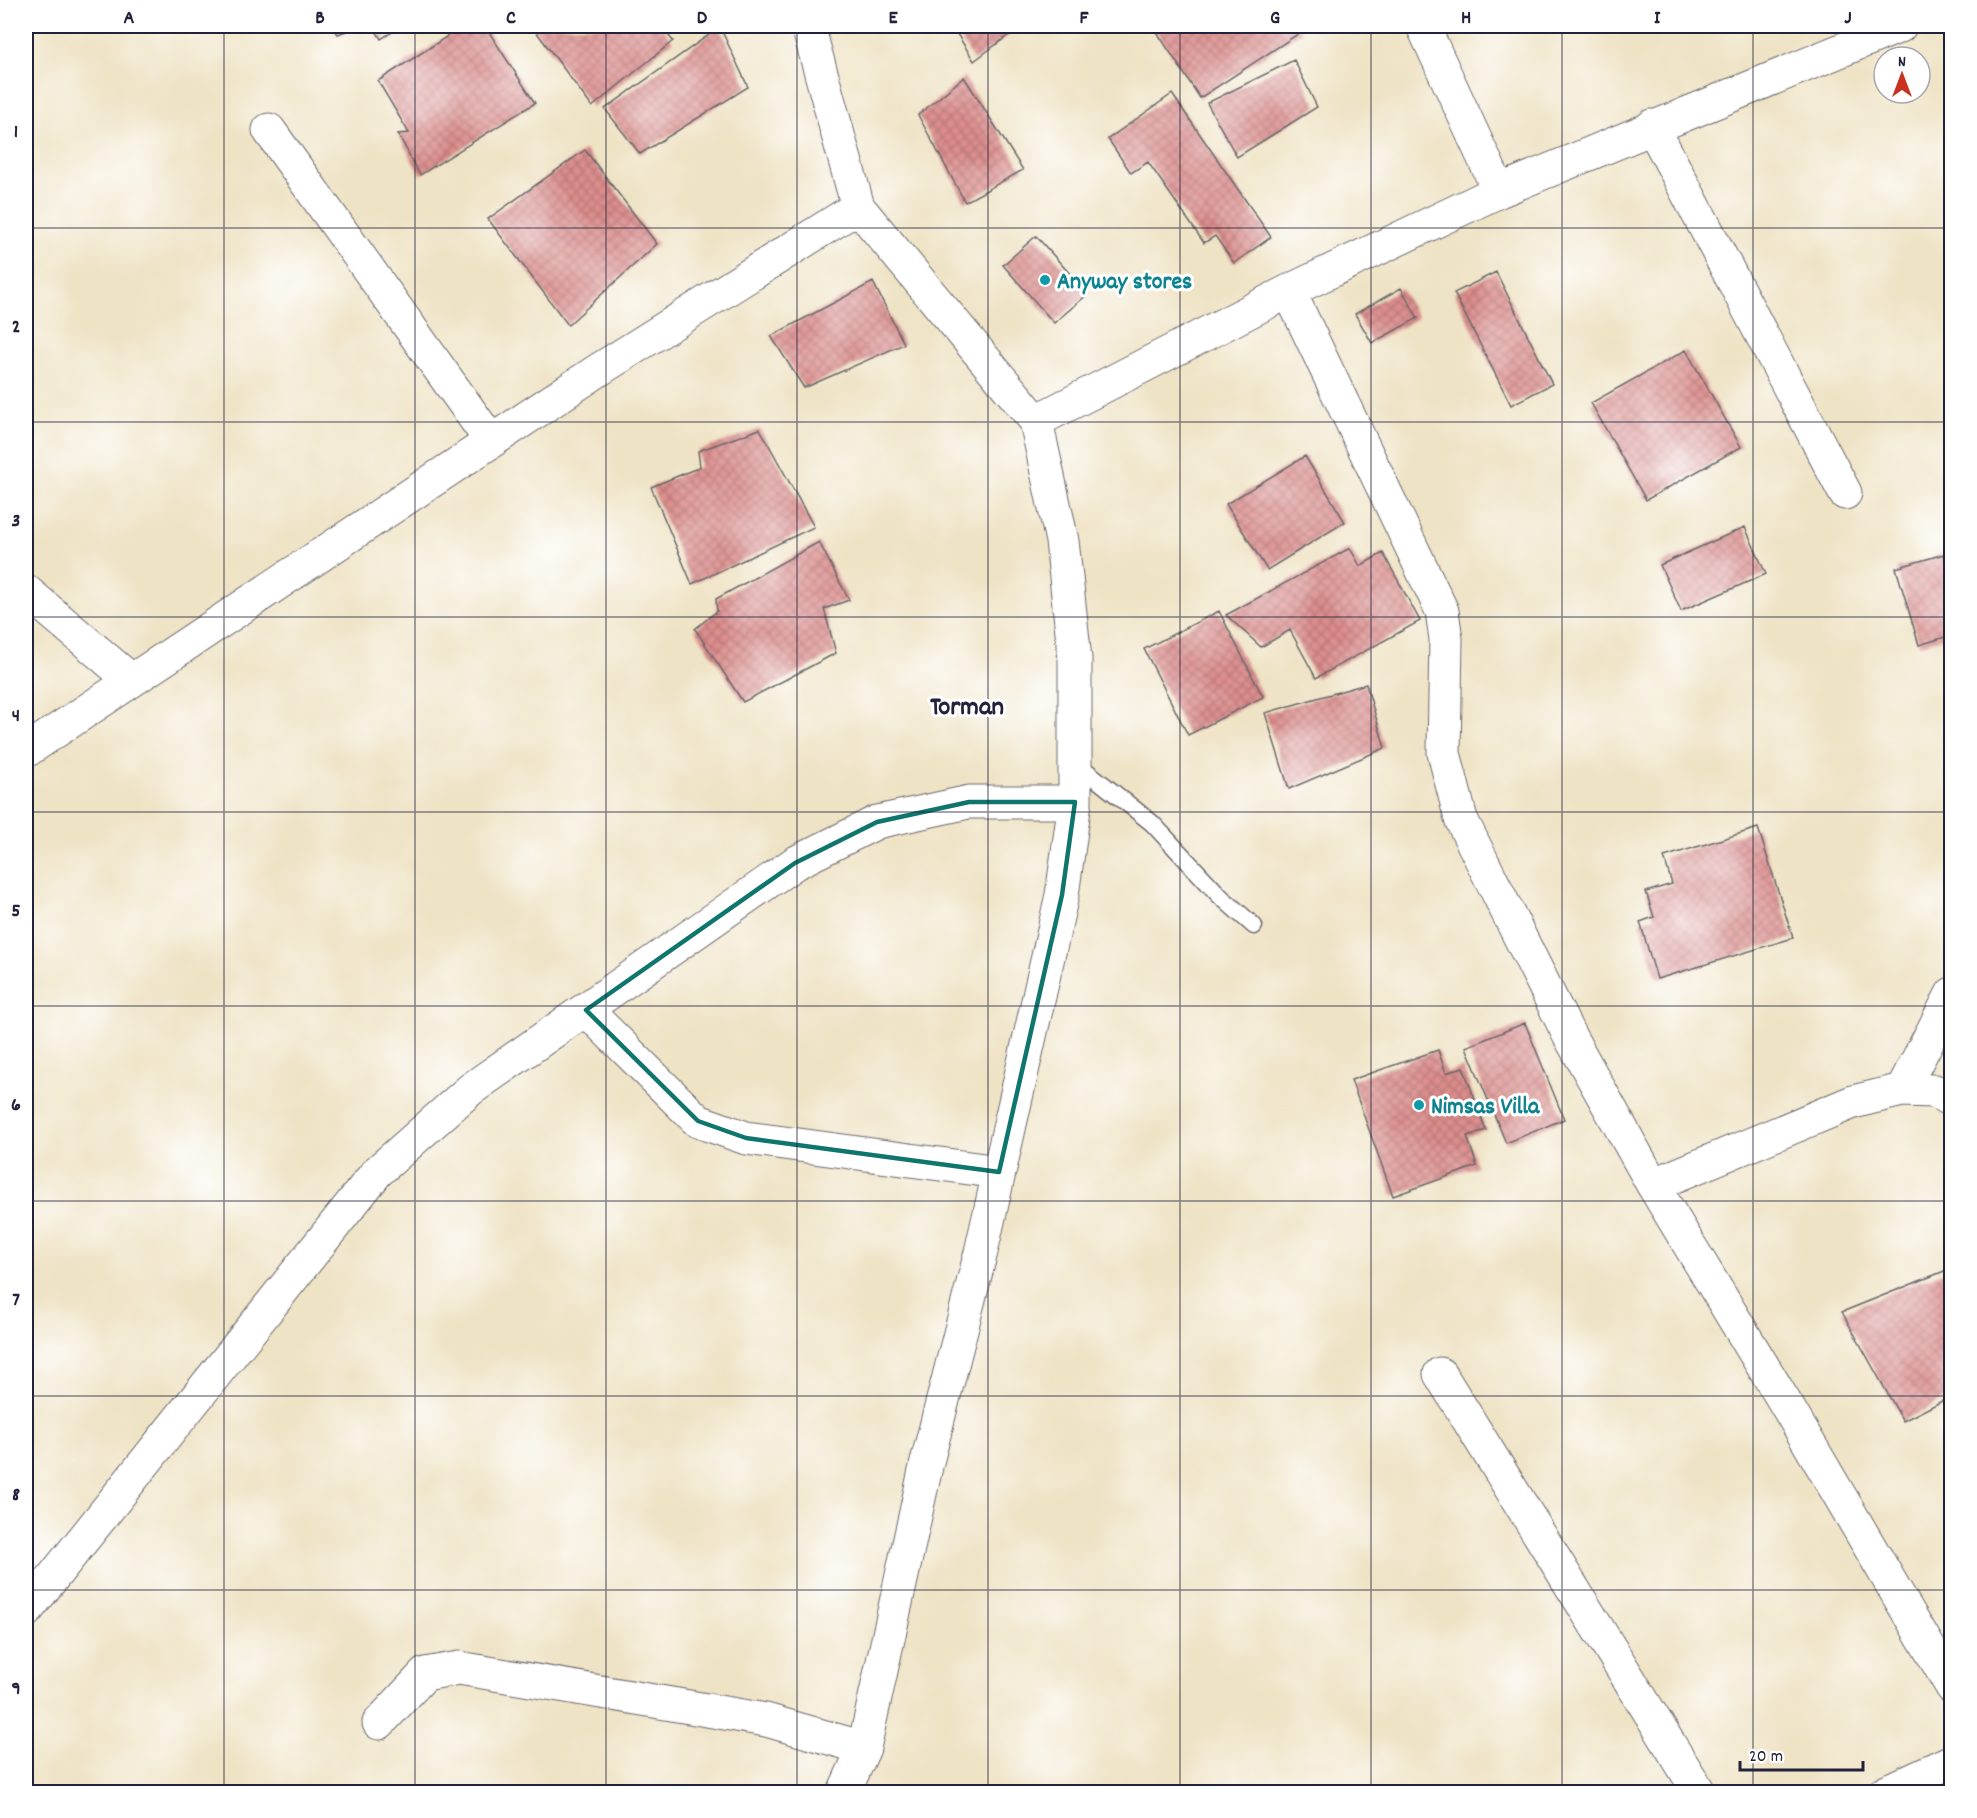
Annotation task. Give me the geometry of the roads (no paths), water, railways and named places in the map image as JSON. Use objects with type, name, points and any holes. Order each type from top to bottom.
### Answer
[{"type":"street","points":[[808,26],[858,207],[1036,421],[1062,541],[1075,659],[1075,802],[1062,895],[999,1173],[927,1462],[864,1748],[844,1792]]},
{"type":"street","points":[[1423,26],[1499,191]]},
{"type":"street","points":[[1036,421],[1289,291],[1499,191],[1652,126],[1900,26]]},
{"type":"street","points":[[1652,126],[1845,493]]},
{"type":"street","points":[[269,130],[491,441]]},
{"type":"street","points":[[26,751],[597,370],[858,207]]},
{"type":"street","points":[[1289,291],[1442,611],[1446,639],[1444,753],[1461,819],[1569,1035],[1653,1185],[1787,1406],[1952,1687]]},
{"type":"street","points":[[26,591],[131,680]]},
{"type":"street","points":[[26,1611],[377,1172],[471,1089],[795,863],[877,822],[969,802],[1075,802]]},
{"type":"street","points":[[1902,1090],[1952,994]]},
{"type":"street","points":[[586,1010],[698,1121],[746,1138],[999,1173]]},
{"type":"street","points":[[1653,1185],[1853,1102],[1902,1090],[1935,1091],[1952,1101]]},
{"type":"street","points":[[1440,1374],[1700,1792]]},
{"type":"street","points":[[379,1723],[425,1674],[459,1668],[766,1720],[864,1748]]},
{"type":"street","points":[[1885,1792],[1952,1761]]},
{"type":"lane","points":[[1075,762],[1152,823],[1220,896],[1254,926]]},
{"type":"place","name":"Anyway stores","points":[[1045,280]]},
{"type":"place","name":"Nimsas Villa","points":[[1419,1105]]},
{"type":"district","name":"Torman","points":[[967,705]]}]
